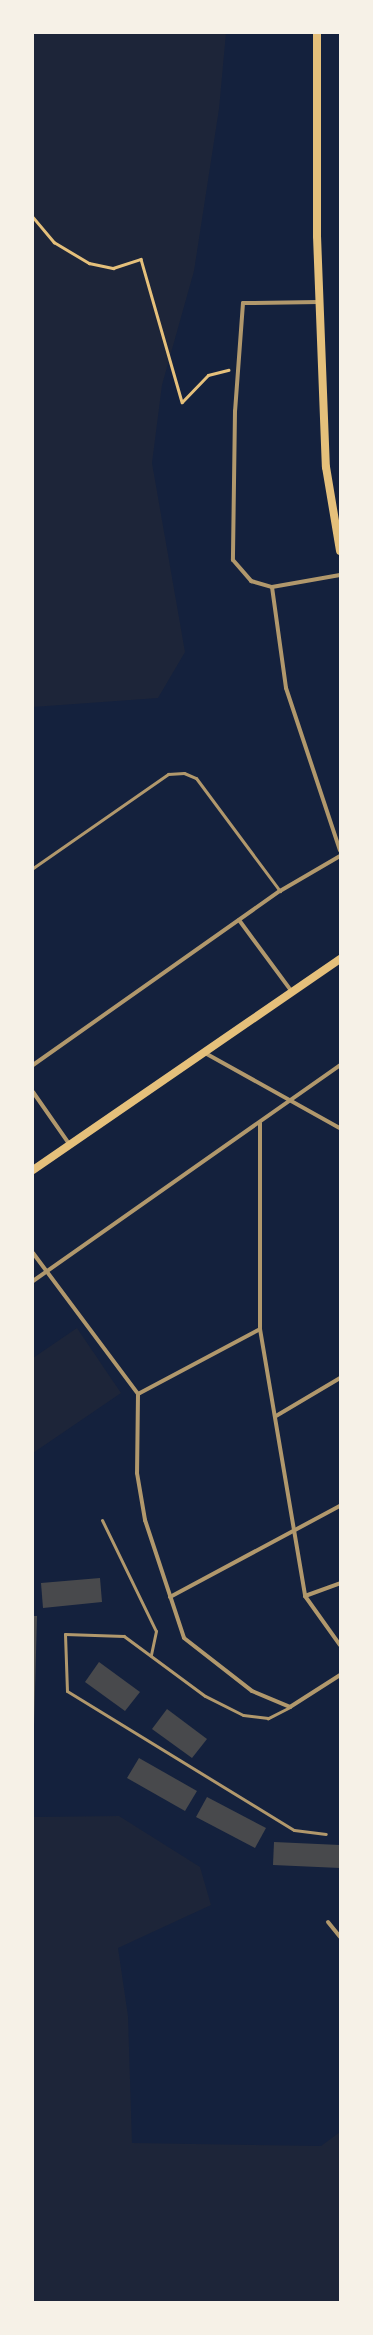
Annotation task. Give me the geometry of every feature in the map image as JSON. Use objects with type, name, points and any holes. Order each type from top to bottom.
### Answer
[{"type":"main road","points":[[317,33],[319,302],[326,466],[340,551]]},
{"type":"main road","points":[[33,1170],[340,959]]},
{"type":"street","points":[[319,302],[243,303],[238,369],[233,560],[251,581],[272,587],[340,576]]},
{"type":"street","points":[[272,587],[286,688],[340,850]]},
{"type":"street","points":[[33,1065],[280,891],[340,856]]},
{"type":"street","points":[[238,920],[292,992]]},
{"type":"street","points":[[204,1053],[288,1102],[339,1129]]},
{"type":"street","points":[[33,1281],[260,1123],[340,1065]]},
{"type":"street","points":[[33,1092],[70,1145]]},
{"type":"street","points":[[260,1123],[260,1329],[306,1596],[340,1645]]},
{"type":"street","points":[[33,1253],[138,1394],[137,1473],[145,1520],[184,1638],[252,1691],[290,1707],[340,1675]]},
{"type":"street","points":[[138,1394],[260,1329]]},
{"type":"street","points":[[276,1416],[340,1378]]},
{"type":"street","points":[[170,1596],[340,1506]]},
{"type":"street","points":[[306,1596],[340,1583]]},
{"type":"street","points":[[328,1922],[340,1937]]},
{"type":"lane","points":[[33,868],[168,774],[184,773],[196,778],[280,891]]},
{"type":"lane","points":[[102,1520],[156,1631],[151,1655]]},
{"type":"lane","points":[[290,1707],[268,1718],[243,1714],[205,1696],[124,1636],[65,1634],[67,1691],[294,1830],[326,1834]]},
{"type":"path","points":[[33,217],[54,242],[89,263],[112,268],[141,259],[182,402],[208,375],[238,369]]},
{"type":"shaded area","points":[[33,33],[226,33],[219,109],[194,271],[162,385],[152,463],[185,652],[158,698],[33,707]]},
{"type":"shaded area","points":[[77,1328],[121,1393],[33,1453],[33,1358]]},
{"type":"shaded area","points":[[119,1816],[200,1867],[211,1905],[118,1948],[128,2016],[132,2143],[321,2146],[340,2132],[340,2302],[33,2302],[33,1817]]},
{"type":"building","points":[[100,1578],[102,1602],[43,1608],[41,1583]]},
{"type":"building","points":[[33,1616],[37,1616],[34,1726],[33,1726]]},
{"type":"building","points":[[99,1662],[140,1692],[125,1711],[85,1682]]},
{"type":"building","points":[[167,1709],[207,1739],[192,1758],[152,1729]]},
{"type":"building","points":[[139,1758],[197,1791],[185,1811],[127,1778]]},
{"type":"building","points":[[207,1797],[266,1828],[255,1848],[196,1817]]},
{"type":"building","points":[[274,1842],[340,1845],[340,1868],[273,1865]]}]
